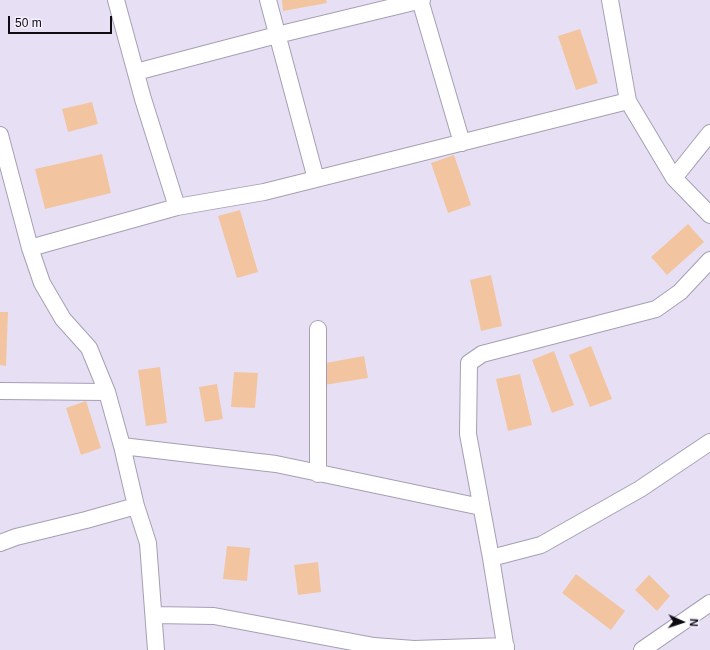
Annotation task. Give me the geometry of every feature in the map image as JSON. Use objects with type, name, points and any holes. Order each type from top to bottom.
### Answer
[{"type":"street","points":[[116,0],[177,207]]},
{"type":"street","points":[[268,0],[316,179]]},
{"type":"street","points":[[136,72],[277,35],[421,0],[462,143]]},
{"type":"street","points":[[610,0],[628,101],[674,178],[710,215]]},
{"type":"street","points":[[30,248],[177,207],[264,192],[628,101]]},
{"type":"street","points":[[674,178],[710,133]]},
{"type":"street","points":[[0,135],[30,248],[42,283],[63,319],[89,348],[107,392],[122,446],[136,506],[148,543],[156,650]]},
{"type":"street","points":[[154,615],[214,616],[374,646],[414,649],[506,648],[468,434],[469,363],[482,354],[656,309],[680,292],[710,260]]},
{"type":"street","points":[[318,329],[318,474]]},
{"type":"street","points":[[0,390],[107,392]]},
{"type":"street","points":[[491,558],[532,549],[541,545],[640,489],[710,442]]},
{"type":"street","points":[[122,446],[276,464],[481,507]]},
{"type":"street","points":[[0,543],[16,537],[136,506]]},
{"type":"street","points":[[642,650],[710,603]]},
{"type":"building","points":[[282,0],[326,0],[327,3],[283,11]]},
{"type":"building","points":[[580,29],[598,83],[576,90],[558,36]]},
{"type":"building","points":[[92,102],[98,124],[68,132],[62,109]]},
{"type":"building","points":[[102,154],[111,193],[45,209],[35,169]]},
{"type":"building","points":[[454,155],[471,205],[448,213],[431,163]]},
{"type":"building","points":[[240,210],[258,272],[237,278],[218,216]]},
{"type":"building","points":[[688,224],[704,242],[667,275],[651,257]]},
{"type":"building","points":[[491,275],[502,326],[481,331],[470,280]]},
{"type":"building","points":[[0,312],[8,312],[6,366],[0,365]]},
{"type":"building","points":[[591,346],[612,399],[590,407],[569,355]]},
{"type":"building","points":[[554,351],[574,405],[552,413],[532,360]]},
{"type":"building","points":[[364,356],[368,378],[324,385],[320,364]]},
{"type":"building","points":[[160,367],[167,423],[146,426],[138,370]]},
{"type":"building","points":[[234,372],[258,373],[255,408],[231,407]]},
{"type":"building","points":[[520,374],[532,425],[508,431],[496,379]]},
{"type":"building","points":[[217,384],[223,419],[205,422],[199,387]]},
{"type":"building","points":[[86,401],[101,448],[81,455],[66,408]]},
{"type":"building","points":[[227,546],[250,548],[247,581],[223,579]]},
{"type":"building","points":[[318,562],[321,592],[298,595],[294,565]]},
{"type":"building","points":[[576,574],[625,611],[611,630],[562,593]]},
{"type":"building","points":[[649,575],[670,596],[657,611],[635,590]]}]
